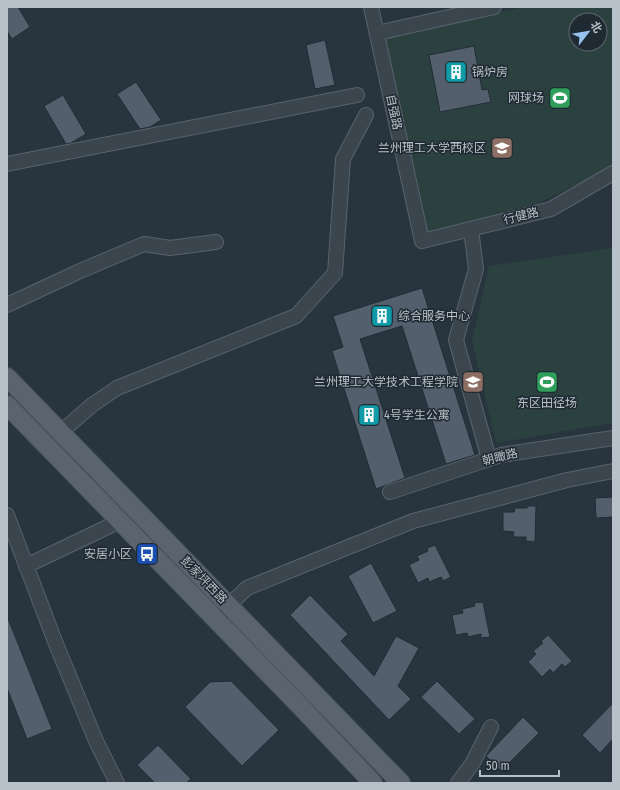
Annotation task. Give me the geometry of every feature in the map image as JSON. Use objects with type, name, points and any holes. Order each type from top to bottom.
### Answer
[{"type":"main road","name":"彭家坪西路","points":[[7,376],[401,783]]},
{"type":"main road","name":"彭家坪西路","points":[[7,406],[218,622],[365,780]]},
{"type":"street","name":"自强路","points":[[371,7],[422,241]]},
{"type":"street","points":[[377,33],[494,7]]},
{"type":"street","points":[[7,164],[357,95]]},
{"type":"street","points":[[61,432],[92,405],[117,388],[296,316],[335,273],[343,159],[366,115]]},
{"type":"street","name":"行健路","points":[[422,241],[551,209],[613,173]]},
{"type":"street","points":[[471,229],[476,269],[456,340],[490,459]]},
{"type":"street","points":[[7,305],[80,271],[144,244],[170,248],[216,242]]},
{"type":"street","name":"朝瞰路","points":[[390,492],[501,455],[613,438]]},
{"type":"street","points":[[218,622],[229,605],[247,588],[413,521],[567,480],[613,471]]},
{"type":"street","points":[[7,515],[56,644],[93,734],[116,782]]},
{"type":"street","points":[[26,566],[120,521]]},
{"type":"street","points":[[458,783],[472,764],[491,727]]},
{"type":"green space","name":"兰州理工大学西校区","points":[[524,7],[613,7],[613,167],[541,202],[427,233],[384,38]]},
{"type":"green space","name":"东区田径场","points":[[613,248],[613,423],[496,443],[472,341],[489,266]]},
{"type":"building","points":[[7,7],[18,7],[30,27],[12,39],[7,31]]},
{"type":"building","points":[[325,40],[335,85],[315,89],[306,45]]},
{"type":"building","name":"锅炉房","points":[[474,46],[482,90],[488,89],[491,102],[440,112],[429,55]]},
{"type":"building","points":[[136,82],[161,120],[150,127],[140,129],[117,94]]},
{"type":"building","points":[[63,95],[86,134],[71,143],[66,144],[44,106]]},
{"type":"building","points":[[422,288],[475,455],[446,464],[402,326],[360,339],[405,478],[376,489],[332,351],[343,347],[333,316]]},
{"type":"building","points":[[613,497],[613,517],[596,518],[595,498]]},
{"type":"building","points":[[528,506],[536,506],[535,542],[526,541],[526,537],[513,537],[514,532],[503,531],[503,512],[514,512],[515,508],[527,508]]},
{"type":"building","points":[[435,545],[451,577],[443,581],[441,577],[429,582],[428,578],[418,583],[409,565],[419,560],[417,556],[428,551],[427,548]]},
{"type":"building","points":[[371,563],[397,611],[373,623],[348,576]]},
{"type":"building","points":[[310,595],[348,634],[341,641],[374,676],[396,636],[419,648],[398,686],[411,699],[389,720],[290,615]]},
{"type":"building","points":[[483,602],[490,637],[481,638],[481,634],[468,637],[467,633],[456,635],[452,615],[463,613],[462,609],[475,606],[474,603]]},
{"type":"building","points":[[7,616],[52,729],[27,739],[7,688]]},
{"type":"building","points":[[548,635],[572,661],[565,667],[562,664],[553,673],[550,669],[542,677],[528,662],[536,654],[533,651],[543,643],[541,641]]},
{"type":"building","points":[[231,681],[279,730],[242,766],[185,707],[210,682]]},
{"type":"building","points":[[437,681],[475,719],[459,734],[421,697]]},
{"type":"building","points":[[613,703],[613,739],[600,753],[582,735]]},
{"type":"building","points":[[523,717],[539,733],[501,771],[486,756]]},
{"type":"building","points":[[158,745],[191,779],[186,783],[155,783],[137,765]]},
{"type":"place","name":"锅炉房","points":[[456,72]]},
{"type":"place","name":"网球场","points":[[560,98]]},
{"type":"place","name":"兰州理工大学西校区","points":[[502,148]]},
{"type":"place","name":"综合服务中心","points":[[382,316]]},
{"type":"place","name":"兰州理工大学技术工程学院","points":[[473,382]]},
{"type":"place","name":"东区田径场","points":[[547,382]]},
{"type":"place","name":"4号学生公寓","points":[[369,415]]},
{"type":"place","name":"安居小区","points":[[147,554]]}]
